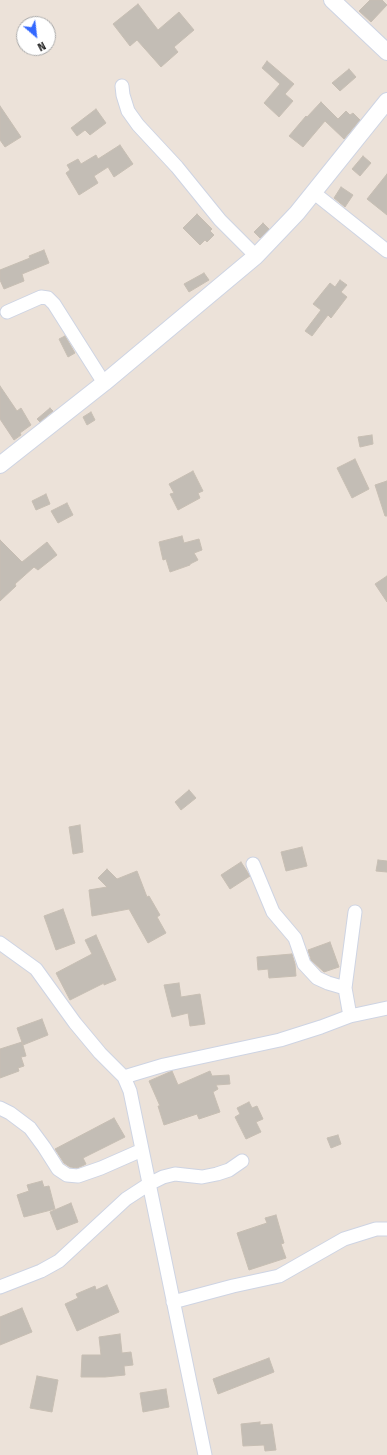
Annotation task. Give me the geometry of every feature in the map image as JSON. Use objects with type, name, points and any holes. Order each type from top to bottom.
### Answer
[{"type":"street","points":[[332,0],[387,52]]},
{"type":"street","points":[[122,86],[128,111],[138,125],[177,167],[220,220],[256,256]]},
{"type":"street","points":[[0,465],[104,383],[256,256],[297,213],[387,101]]},
{"type":"street","points":[[313,192],[387,251]]},
{"type":"street","points":[[7,312],[41,297],[48,298],[54,304],[104,383]]},
{"type":"street","points":[[253,864],[272,912],[295,938],[304,964],[317,978],[328,984],[345,988]]},
{"type":"street","points":[[350,1016],[345,988],[355,912]]},
{"type":"street","points":[[0,943],[36,969],[100,1053],[124,1078],[130,1091],[205,1455]]},
{"type":"street","points":[[124,1078],[164,1065],[280,1040],[350,1016],[387,1008]]},
{"type":"street","points":[[0,1108],[10,1113],[30,1128],[58,1169],[67,1175],[78,1176],[101,1168],[142,1150]]},
{"type":"street","points":[[0,1287],[41,1271],[59,1261],[107,1215],[126,1199],[149,1184],[163,1177],[175,1174],[202,1177],[217,1174],[229,1170],[242,1161]]},
{"type":"street","points":[[173,1302],[232,1286],[279,1276],[344,1239],[369,1231],[387,1229]]},
{"type":"building","points":[[370,0],[382,0],[387,5],[371,22],[359,11]]},
{"type":"building","points":[[138,4],[158,30],[179,12],[194,30],[174,47],[178,52],[161,67],[137,40],[130,46],[113,24]]},
{"type":"building","points":[[267,61],[294,84],[285,94],[293,101],[279,117],[264,103],[280,84],[262,68]]},
{"type":"building","points":[[349,69],[356,77],[340,91],[332,83]]},
{"type":"building","points":[[321,102],[338,119],[346,111],[350,115],[353,113],[360,120],[344,139],[325,121],[303,147],[289,136],[306,116],[307,117]]},
{"type":"building","points":[[0,106],[21,137],[5,147],[0,140]]},
{"type":"building","points":[[96,109],[106,123],[90,135],[85,130],[77,136],[71,128]]},
{"type":"building","points":[[120,145],[133,164],[114,177],[108,167],[94,176],[98,183],[79,195],[66,173],[70,170],[67,165],[78,159],[81,164],[96,155],[98,159]]},
{"type":"building","points":[[363,156],[371,163],[360,176],[352,169]]},
{"type":"building","points":[[387,174],[387,215],[367,199]]},
{"type":"building","points":[[341,187],[353,195],[345,207],[334,198]]},
{"type":"building","points":[[197,214],[212,229],[210,231],[214,235],[207,242],[205,240],[200,245],[183,228]]},
{"type":"building","points":[[263,223],[269,229],[260,238],[254,232]]},
{"type":"building","points":[[44,250],[49,263],[22,274],[24,281],[4,289],[0,280],[0,270],[30,258],[29,256]]},
{"type":"building","points":[[204,273],[209,280],[189,292],[184,284]]},
{"type":"building","points":[[340,280],[347,285],[341,292],[347,297],[331,318],[328,315],[312,336],[305,331],[321,310],[313,304],[330,283],[335,287]]},
{"type":"building","points":[[65,336],[75,353],[68,357],[59,339]]},
{"type":"building","points":[[0,386],[17,411],[21,408],[31,425],[20,433],[21,435],[14,440],[0,419]]},
{"type":"building","points":[[50,408],[53,411],[40,422],[37,419]]},
{"type":"building","points":[[91,412],[95,420],[87,425],[83,417]]},
{"type":"building","points":[[372,435],[373,444],[360,447],[358,437]]},
{"type":"building","points":[[355,459],[369,489],[352,498],[337,468]]},
{"type":"building","points":[[193,471],[203,491],[198,493],[200,498],[178,510],[170,494],[174,493],[169,484]]},
{"type":"building","points":[[387,481],[387,516],[385,516],[375,485]]},
{"type":"building","points":[[46,494],[50,504],[36,510],[32,501]]},
{"type":"building","points":[[67,503],[73,515],[58,523],[51,511]]},
{"type":"building","points":[[182,536],[184,543],[199,539],[202,550],[194,553],[198,560],[190,565],[170,572],[166,559],[163,560],[159,542]]},
{"type":"building","points":[[0,540],[22,562],[47,542],[57,555],[38,570],[34,567],[15,584],[16,586],[0,601]]},
{"type":"building","points":[[387,576],[387,602],[375,584]]},
{"type":"building","points":[[189,790],[196,798],[181,810],[175,802]]},
{"type":"building","points":[[80,825],[83,852],[73,854],[69,827]]},
{"type":"building","points":[[302,847],[307,866],[286,871],[281,852]]},
{"type":"building","points":[[378,860],[387,861],[387,872],[376,871]]},
{"type":"building","points":[[241,862],[250,876],[230,889],[221,875]]},
{"type":"building","points":[[107,869],[117,879],[137,871],[147,897],[149,896],[160,915],[157,917],[166,933],[148,943],[129,909],[92,916],[89,890],[107,887],[98,878]]},
{"type":"building","points":[[63,909],[75,943],[56,950],[44,916]]},
{"type":"building","points":[[96,935],[116,980],[104,985],[104,983],[70,1000],[56,973],[92,954],[85,940]]},
{"type":"building","points":[[330,942],[339,967],[324,972],[311,960],[308,950]]},
{"type":"building","points":[[292,954],[296,976],[269,978],[268,969],[258,970],[257,957]]},
{"type":"building","points":[[179,983],[181,997],[200,994],[205,1024],[190,1026],[188,1013],[172,1017],[164,985]]},
{"type":"building","points":[[42,1019],[48,1035],[23,1045],[17,1028]]},
{"type":"building","points":[[22,1042],[26,1056],[21,1057],[24,1066],[18,1068],[19,1071],[0,1078],[0,1049]]},
{"type":"building","points":[[172,1071],[178,1085],[210,1071],[212,1076],[229,1075],[230,1084],[216,1085],[218,1089],[213,1092],[220,1112],[199,1119],[197,1114],[164,1125],[158,1106],[160,1106],[149,1081]]},
{"type":"building","points":[[249,1102],[252,1108],[257,1106],[263,1119],[256,1122],[261,1132],[246,1139],[235,1117],[240,1114],[237,1108]]},
{"type":"building","points":[[114,1118],[125,1137],[83,1158],[86,1164],[82,1166],[77,1168],[70,1167],[64,1163],[55,1149]]},
{"type":"building","points":[[338,1135],[341,1144],[331,1148],[327,1138]]},
{"type":"building","points":[[42,1181],[44,1187],[49,1186],[55,1209],[24,1217],[17,1195],[29,1191],[27,1185]]},
{"type":"building","points":[[71,1203],[78,1222],[57,1230],[50,1212]]},
{"type":"building","points":[[276,1215],[284,1243],[281,1244],[286,1258],[249,1270],[237,1233],[267,1223],[265,1218]]},
{"type":"building","points":[[107,1285],[119,1312],[77,1331],[65,1304],[78,1298],[76,1294],[95,1286],[96,1290]]},
{"type":"building","points":[[22,1308],[32,1332],[0,1345],[0,1317]]},
{"type":"building","points":[[120,1334],[122,1353],[131,1352],[133,1365],[124,1366],[125,1375],[81,1377],[82,1355],[101,1355],[99,1337]]},
{"type":"building","points":[[269,1358],[274,1372],[218,1394],[213,1379]]},
{"type":"building","points":[[37,1376],[58,1380],[52,1412],[30,1408]]},
{"type":"building","points":[[166,1389],[169,1407],[143,1412],[140,1393]]},
{"type":"building","points":[[260,1422],[260,1425],[272,1424],[276,1450],[265,1451],[264,1445],[243,1446],[241,1424]]}]
